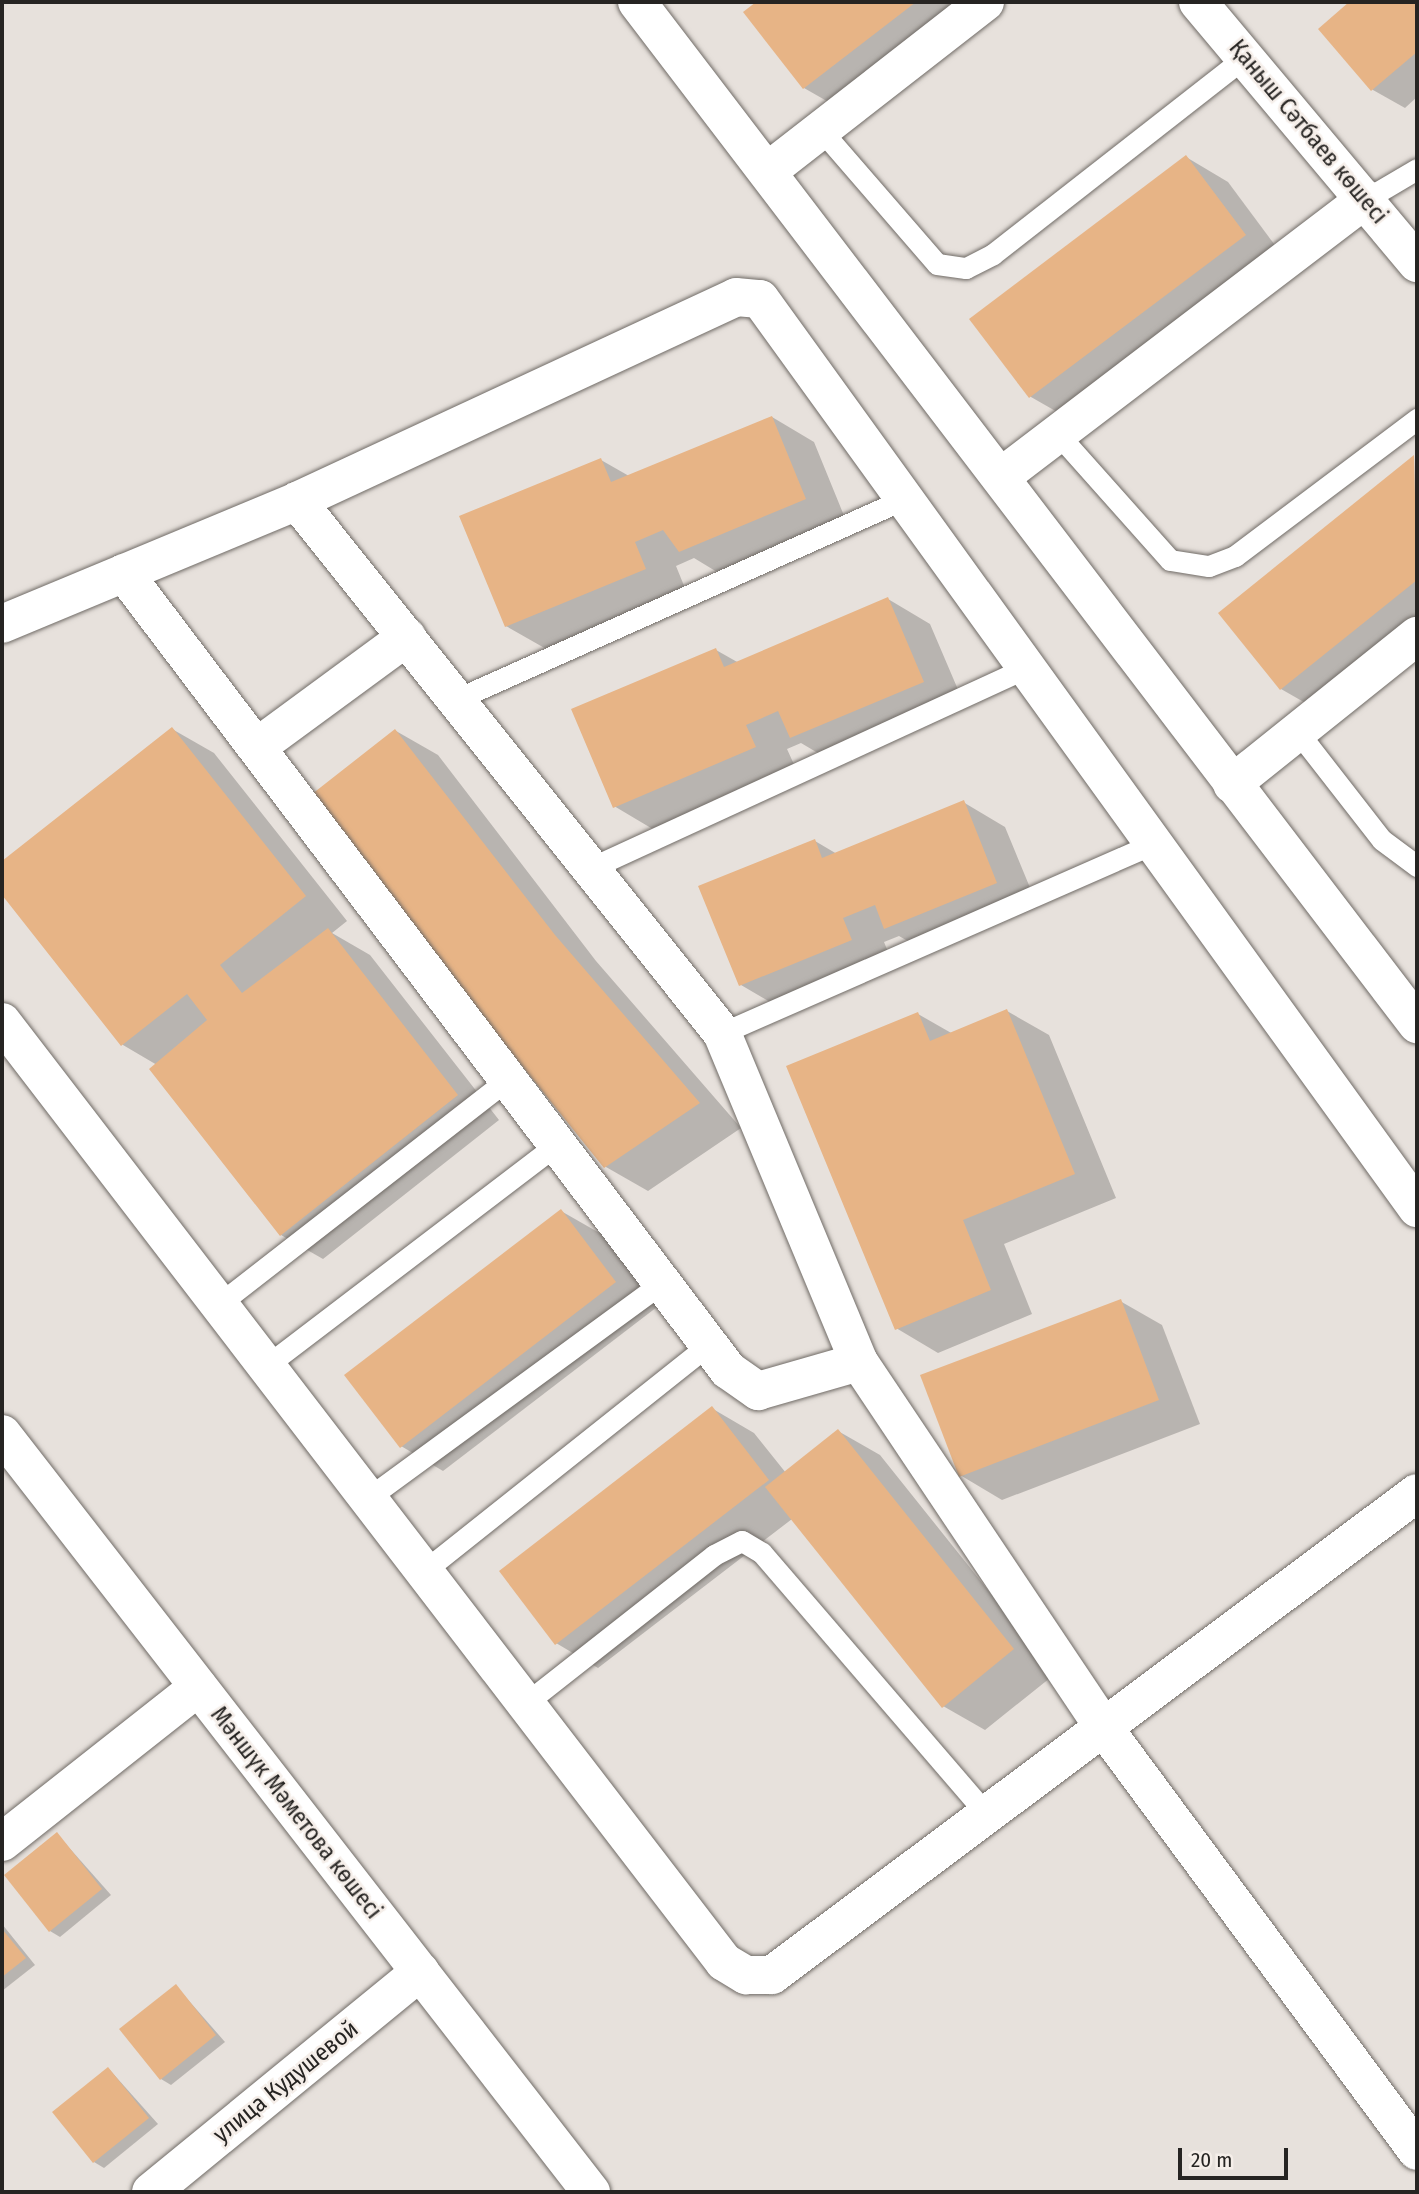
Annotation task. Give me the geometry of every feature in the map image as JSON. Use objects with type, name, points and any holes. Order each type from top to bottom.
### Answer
[{"type":"street","points":[[637,2],[1002,476],[1232,784],[1417,1024]]},
{"type":"street","points":[[768,171],[985,2]]},
{"type":"street","name":"Қаныш Сәтбаев көшесі","points":[[1198,2],[1417,263]]},
{"type":"street","points":[[1002,476],[1056,432],[1366,199]]},
{"type":"street","points":[[2,624],[297,501],[736,297],[760,299],[776,316],[1417,1208]]},
{"type":"street","points":[[297,501],[593,867],[722,1033],[859,1362],[1104,1728],[1417,2151]]},
{"type":"street","points":[[124,573],[728,1370],[758,1391],[859,1362]]},
{"type":"street","points":[[1232,784],[1417,636]]},
{"type":"street","points":[[257,747],[407,637]]},
{"type":"street","points":[[2,1022],[724,1962],[746,1976],[772,1975],[1417,1493]]},
{"type":"street","name":"Мәншүк Мәметова көшесі","points":[[2,1434],[591,2192]]},
{"type":"street","points":[[2,1842],[198,1687]]},
{"type":"street","name":"улица Кудушевой","points":[[151,2192],[420,1972]]},
{"type":"lane","points":[[821,130],[937,264],[966,268],[1245,57]]},
{"type":"lane","points":[[1366,199],[1417,169]]},
{"type":"lane","points":[[1056,432],[1170,559],[1209,566],[1235,556],[1417,419]]},
{"type":"lane","points":[[457,699],[907,499]]},
{"type":"lane","points":[[593,867],[1028,667]]},
{"type":"lane","points":[[1297,731],[1382,840],[1417,866]]},
{"type":"lane","points":[[722,1033],[1154,843]]},
{"type":"lane","points":[[219,1304],[508,1079]]},
{"type":"lane","points":[[266,1366],[557,1144]]},
{"type":"lane","points":[[368,1498],[662,1283]]},
{"type":"lane","points":[[424,1571],[709,1344]]},
{"type":"lane","points":[[526,1703],[714,1555],[742,1541],[762,1553],[987,1815]]},
{"type":"building","points":[[756,2],[916,2],[803,89],[743,12]]},
{"type":"building","points":[[1349,2],[1417,3],[1417,52],[1371,91],[1318,29]]},
{"type":"building","points":[[1186,155],[1246,235],[1029,398],[969,319]]},
{"type":"building","points":[[772,416],[806,499],[679,552],[663,530],[635,542],[646,569],[505,627],[459,516],[601,458],[611,482]]},
{"type":"building","points":[[1414,455],[1417,580],[1280,690],[1218,613]]},
{"type":"building","points":[[888,597],[924,682],[790,738],[778,711],[746,725],[756,747],[613,808],[571,709],[716,648],[724,667]]},
{"type":"building","points":[[172,727],[306,896],[220,965],[242,993],[328,928],[458,1095],[280,1236],[149,1069],[207,1020],[187,994],[121,1046],[2,895],[2,861]]},
{"type":"building","points":[[395,729],[555,935],[700,1103],[604,1168],[307,798]]},
{"type":"building","points":[[964,800],[997,883],[884,929],[875,905],[843,918],[852,940],[739,986],[698,886],[815,839],[822,858]]},
{"type":"building","points":[[1007,1009],[1075,1174],[963,1220],[991,1290],[895,1330],[786,1066],[918,1012],[930,1041]]},
{"type":"building","points":[[561,1209],[616,1282],[400,1448],[344,1375]]},
{"type":"building","points":[[1121,1299],[1159,1400],[959,1477],[920,1375]]},
{"type":"building","points":[[712,1406],[769,1480],[555,1645],[499,1571]]},
{"type":"building","points":[[838,1429],[1014,1649],[942,1708],[765,1487]]},
{"type":"building","points":[[57,1832],[102,1889],[49,1932],[4,1875]]},
{"type":"building","points":[[2,1929],[26,1958],[2,1977]]},
{"type":"building","points":[[176,1984],[216,2035],[160,2080],[119,2029]]},
{"type":"building","points":[[108,2067],[149,2118],[93,2163],[52,2112]]}]
